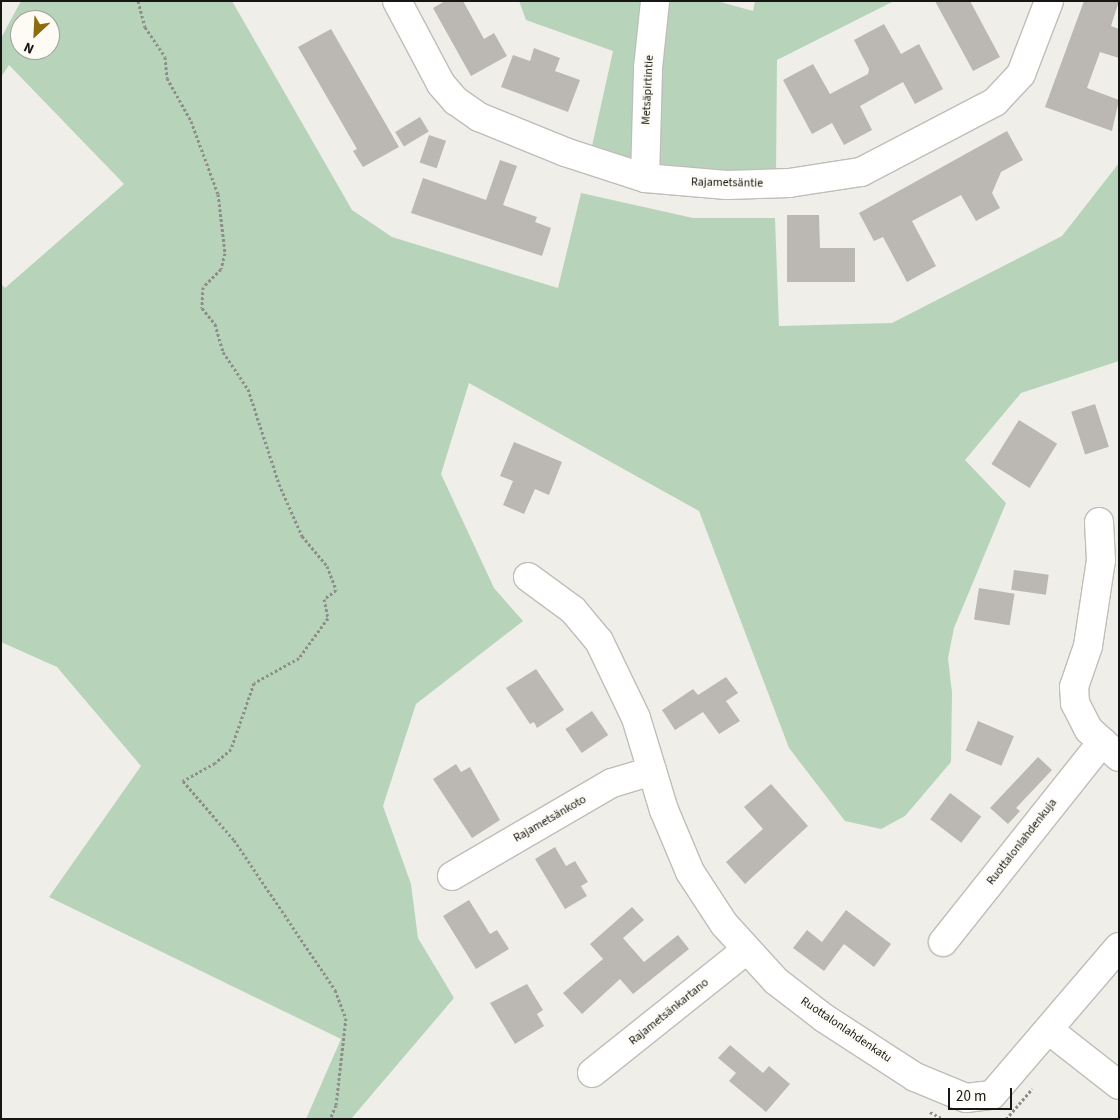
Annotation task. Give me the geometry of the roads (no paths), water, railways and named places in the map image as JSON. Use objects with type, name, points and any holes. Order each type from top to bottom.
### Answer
[{"type":"street","name":"Rajametsäntie","points":[[397,1],[441,84],[456,101],[478,117],[514,132],[645,178],[727,184],[789,183],[861,172],[1005,95],[1021,74],[1049,1]]},
{"type":"street","name":"Metsäpirtintie","points":[[645,178],[648,68],[656,1]]},
{"type":"street","points":[[1099,522],[1098,579],[1088,646],[1074,687],[1078,714],[1110,749]]},
{"type":"street","name":"Ruottalonlahdenkatu","points":[[528,577],[573,610],[599,641],[636,718],[652,771],[690,872],[745,951],[824,1018],[915,1077],[966,1098],[980,1108],[1050,1030],[1119,947]]},
{"type":"street","name":"Ruottalonlahdenkuja","points":[[943,942],[1110,749]]},
{"type":"street","name":"Rajametsänkoto","points":[[452,876],[612,783],[652,771]]},
{"type":"street","name":"Rajametsänkartano","points":[[592,1072],[745,951]]},
{"type":"street","points":[[1050,1030],[1119,1085]]}]
